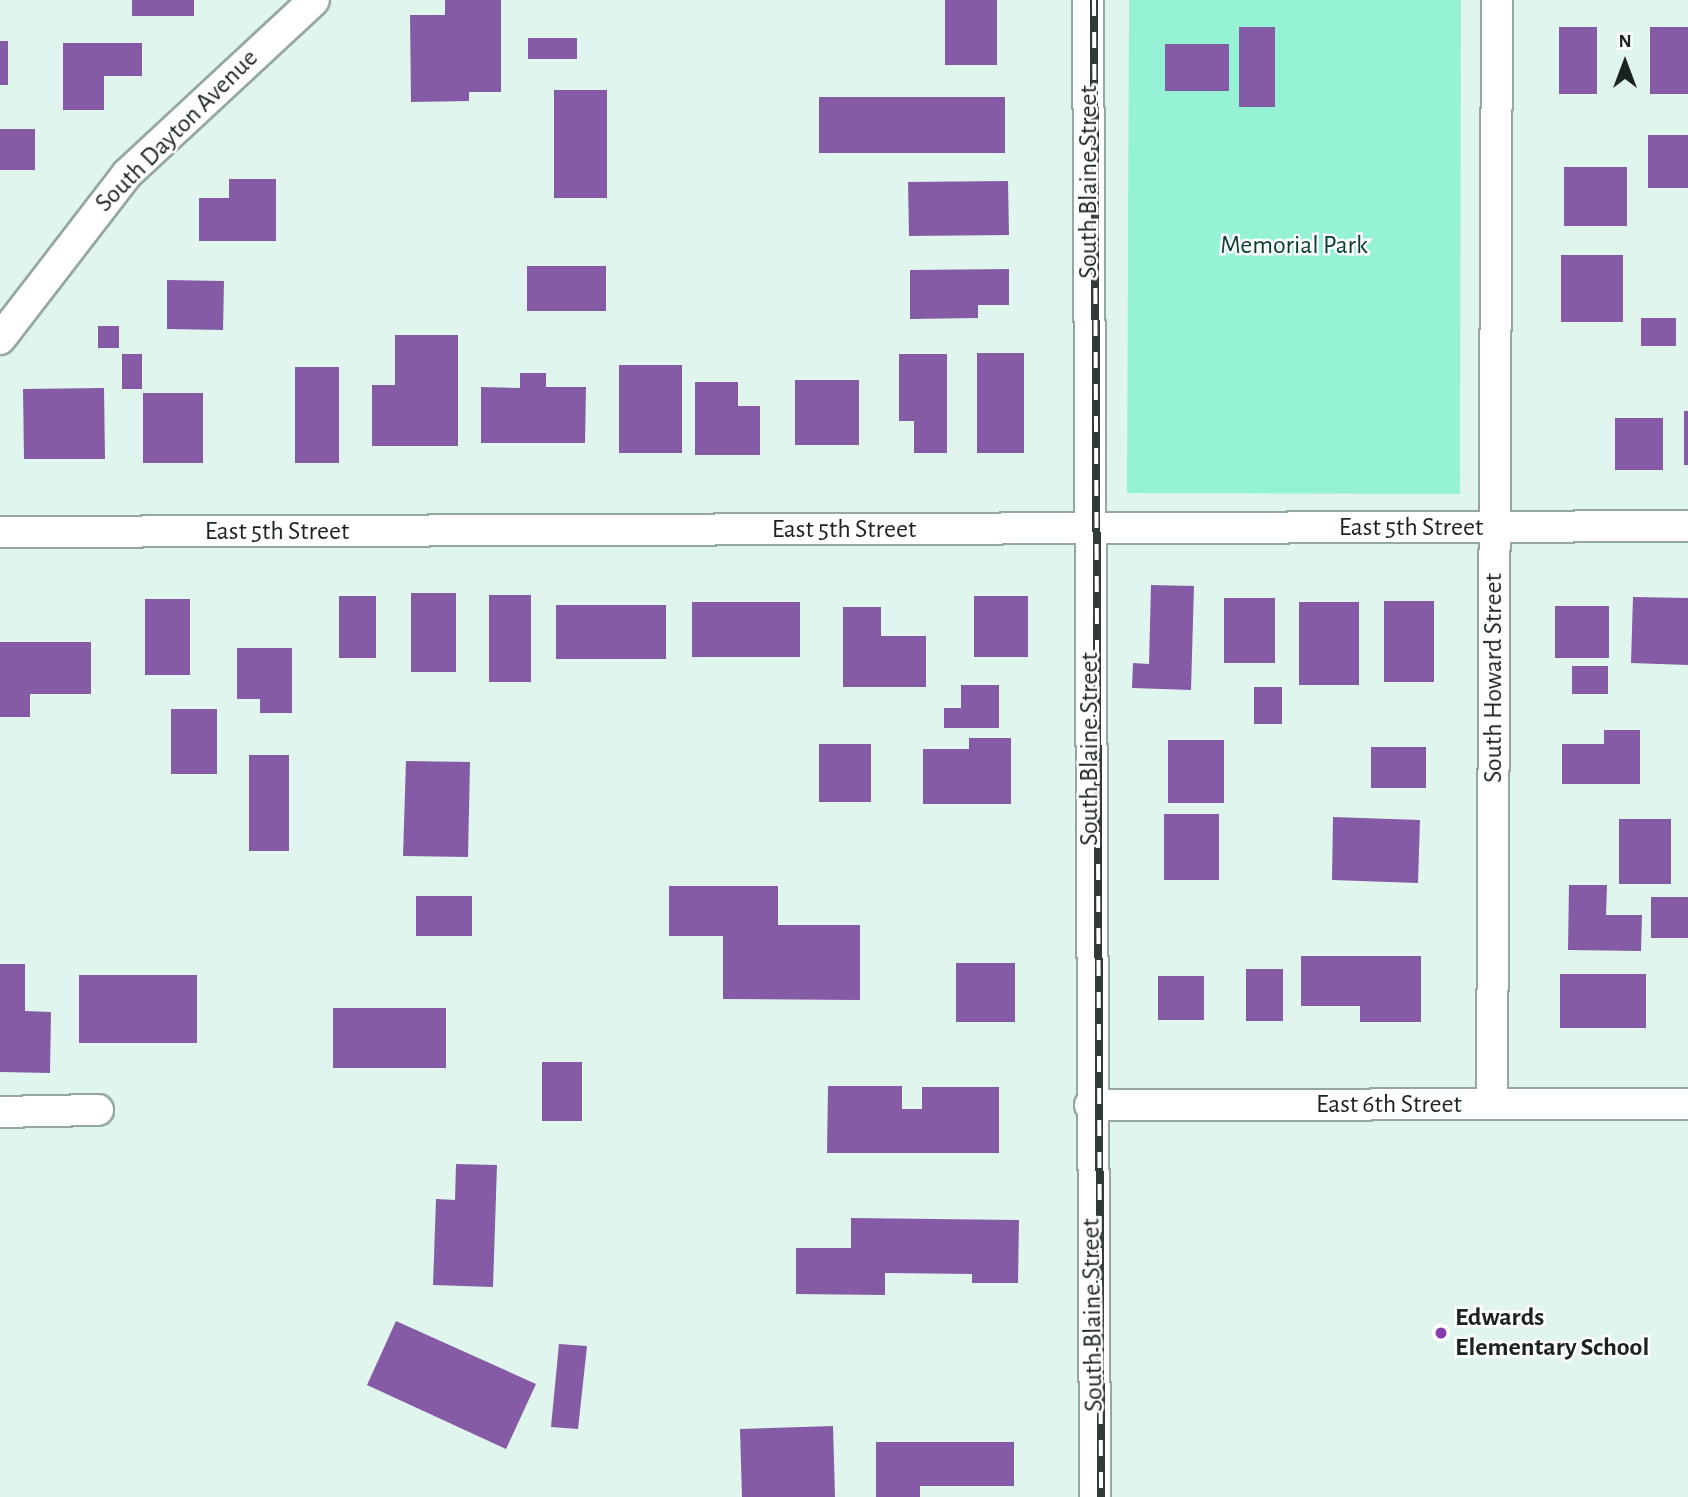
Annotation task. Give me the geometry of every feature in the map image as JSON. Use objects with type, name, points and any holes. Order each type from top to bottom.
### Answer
[{"type":"street","name":"South Dayton Avenue","points":[[0,339],[127,174],[314,0]]},
{"type":"street","name":"South Blaine Street","points":[[1088,0],[1090,1105],[1095,1497]]},
{"type":"street","name":"South Howard Street","points":[[1492,1104],[1497,0]]},
{"type":"street","name":"East 5th Street","points":[[0,533],[1688,526]]},
{"type":"street","name":"East 6th Street","points":[[1090,1105],[1688,1104]]},
{"type":"street","points":[[0,1112],[98,1110]]},
{"type":"green space","name":"Memorial Park","points":[[1129,0],[1461,0],[1460,494],[1127,493]]},
{"type":"building","points":[[132,0],[194,0],[194,16],[132,16]]},
{"type":"building","points":[[445,0],[501,0],[501,92],[469,92],[469,101],[411,102],[410,15],[445,15]]},
{"type":"building","points":[[945,0],[997,0],[997,65],[945,65]]},
{"type":"building","points":[[1239,27],[1275,27],[1275,107],[1239,107]]},
{"type":"building","points":[[1559,27],[1597,27],[1597,94],[1559,94]]},
{"type":"building","points":[[1650,27],[1688,27],[1688,94],[1650,94]]},
{"type":"building","points":[[528,38],[577,38],[577,59],[528,59]]},
{"type":"building","points":[[0,41],[8,41],[8,85],[0,85]]},
{"type":"building","points":[[63,43],[142,43],[142,76],[104,76],[104,110],[63,110]]},
{"type":"building","points":[[1165,44],[1229,44],[1229,91],[1165,91]]},
{"type":"building","points":[[554,90],[607,90],[607,198],[554,198]]},
{"type":"building","points":[[819,97],[1005,97],[1005,153],[819,153]]},
{"type":"building","points":[[0,129],[35,129],[35,170],[0,170]]},
{"type":"building","points":[[1648,135],[1688,135],[1688,188],[1648,188]]},
{"type":"building","points":[[1564,167],[1627,167],[1627,226],[1564,226]]},
{"type":"building","points":[[229,179],[276,179],[276,241],[199,241],[199,198],[229,198]]},
{"type":"building","points":[[1008,181],[1009,235],[909,236],[908,182]]},
{"type":"building","points":[[1561,255],[1623,255],[1623,322],[1561,322]]},
{"type":"building","points":[[527,266],[606,266],[606,311],[527,311]]},
{"type":"building","points":[[1009,269],[1009,305],[978,305],[978,318],[910,319],[910,270]]},
{"type":"building","points":[[167,280],[224,281],[223,330],[167,329]]},
{"type":"building","points":[[1641,318],[1676,318],[1676,346],[1641,346]]},
{"type":"building","points":[[98,326],[119,326],[119,348],[98,348]]},
{"type":"building","points":[[395,335],[458,335],[458,446],[372,446],[372,385],[395,385]]},
{"type":"building","points":[[977,353],[1024,353],[1024,453],[977,453]]},
{"type":"building","points":[[122,354],[142,354],[142,389],[122,389]]},
{"type":"building","points":[[899,354],[947,354],[947,453],[914,453],[914,421],[899,421]]},
{"type":"building","points":[[619,365],[682,365],[682,453],[619,453]]},
{"type":"building","points":[[295,367],[339,367],[339,463],[295,463]]},
{"type":"building","points":[[520,373],[546,373],[546,387],[586,387],[585,443],[481,443],[481,387],[520,388]]},
{"type":"building","points":[[795,380],[859,380],[859,445],[795,445]]},
{"type":"building","points":[[695,382],[738,382],[738,406],[760,406],[760,455],[695,455]]},
{"type":"building","points":[[104,388],[105,459],[24,459],[23,389]]},
{"type":"building","points":[[143,393],[203,393],[203,463],[143,463]]},
{"type":"building","points":[[1684,411],[1688,411],[1688,465],[1684,465]]},
{"type":"building","points":[[1615,418],[1663,418],[1663,470],[1615,470]]},
{"type":"building","points":[[1151,585],[1194,586],[1191,690],[1132,688],[1133,663],[1149,664]]},
{"type":"building","points":[[411,593],[456,593],[456,672],[411,672]]},
{"type":"building","points":[[489,595],[531,595],[531,682],[489,682]]},
{"type":"building","points":[[339,596],[376,596],[376,658],[339,658]]},
{"type":"building","points":[[974,596],[1028,596],[1028,657],[974,657]]},
{"type":"building","points":[[1633,597],[1688,598],[1688,665],[1631,663]]},
{"type":"building","points":[[1224,598],[1275,598],[1275,663],[1224,663]]},
{"type":"building","points":[[145,599],[190,599],[190,675],[145,675]]},
{"type":"building","points":[[1384,601],[1434,601],[1434,682],[1384,682]]},
{"type":"building","points":[[692,602],[800,602],[800,657],[692,657]]},
{"type":"building","points":[[1299,602],[1359,602],[1359,685],[1299,685]]},
{"type":"building","points":[[556,605],[666,605],[666,659],[556,659]]},
{"type":"building","points":[[1555,606],[1609,606],[1609,658],[1555,658]]},
{"type":"building","points":[[843,607],[881,607],[881,636],[926,636],[926,687],[843,687]]},
{"type":"building","points":[[0,642],[91,642],[91,694],[30,694],[30,717],[0,717]]},
{"type":"building","points":[[237,648],[292,648],[292,713],[260,713],[260,699],[237,699]]},
{"type":"building","points":[[1572,666],[1608,666],[1608,694],[1572,694]]},
{"type":"building","points":[[961,685],[999,685],[999,728],[944,728],[944,708],[961,708]]},
{"type":"building","points":[[1254,687],[1282,687],[1282,724],[1254,724]]},
{"type":"building","points":[[171,709],[217,709],[217,774],[171,774]]},
{"type":"building","points":[[1604,730],[1640,730],[1640,784],[1562,784],[1562,744],[1604,744]]},
{"type":"building","points":[[969,738],[1011,738],[1011,804],[923,804],[923,749],[969,749]]},
{"type":"building","points":[[1168,740],[1224,740],[1224,803],[1168,803]]},
{"type":"building","points":[[819,744],[871,744],[871,802],[819,802]]},
{"type":"building","points":[[1371,747],[1426,747],[1426,788],[1371,788]]},
{"type":"building","points":[[249,755],[289,755],[289,851],[249,851]]},
{"type":"building","points":[[406,761],[470,762],[468,857],[403,856]]},
{"type":"building","points":[[1164,814],[1219,814],[1219,880],[1164,880]]},
{"type":"building","points":[[1333,817],[1420,820],[1418,883],[1332,880]]},
{"type":"building","points":[[1619,819],[1671,819],[1671,884],[1619,884]]},
{"type":"building","points":[[1569,885],[1607,885],[1606,915],[1642,915],[1641,951],[1568,950]]},
{"type":"building","points":[[669,886],[778,886],[778,925],[860,925],[860,1000],[723,999],[723,936],[669,936]]},
{"type":"building","points":[[416,896],[472,896],[472,936],[416,936]]},
{"type":"building","points":[[1651,897],[1688,897],[1688,938],[1651,938]]},
{"type":"building","points":[[1301,956],[1421,956],[1421,1022],[1360,1022],[1360,1006],[1301,1006]]},
{"type":"building","points":[[956,963],[1015,963],[1015,1022],[956,1022]]},
{"type":"building","points":[[0,964],[25,964],[25,1011],[51,1012],[50,1073],[0,1072]]},
{"type":"building","points":[[1246,969],[1283,969],[1283,1021],[1246,1021]]},
{"type":"building","points":[[1560,974],[1646,974],[1646,1028],[1560,1028]]},
{"type":"building","points":[[79,975],[197,975],[197,1043],[79,1043]]},
{"type":"building","points":[[1158,976],[1204,976],[1204,1020],[1158,1020]]},
{"type":"building","points":[[333,1008],[446,1008],[446,1068],[333,1068]]},
{"type":"building","points":[[542,1062],[582,1062],[582,1121],[542,1121]]},
{"type":"building","points":[[828,1086],[902,1086],[902,1109],[922,1109],[922,1087],[999,1087],[999,1153],[827,1153]]},
{"type":"building","points":[[456,1164],[497,1165],[493,1287],[433,1285],[436,1199],[455,1200]]},
{"type":"building","points":[[851,1218],[1019,1220],[1018,1283],[972,1283],[972,1274],[885,1273],[885,1295],[796,1294],[796,1248],[851,1248]]},
{"type":"building","points":[[396,1321],[536,1384],[506,1449],[367,1385]]},
{"type":"building","points":[[559,1344],[587,1346],[578,1429],[551,1427]]},
{"type":"building","points":[[833,1426],[835,1497],[742,1497],[740,1429]]},
{"type":"building","points":[[876,1442],[1014,1442],[1014,1486],[920,1486],[920,1497],[876,1497]]},
{"type":"railway","points":[[1094,0],[1101,1497]]},
{"type":"place","name":"Edwards Elementary School","points":[[1441,1333]]}]
